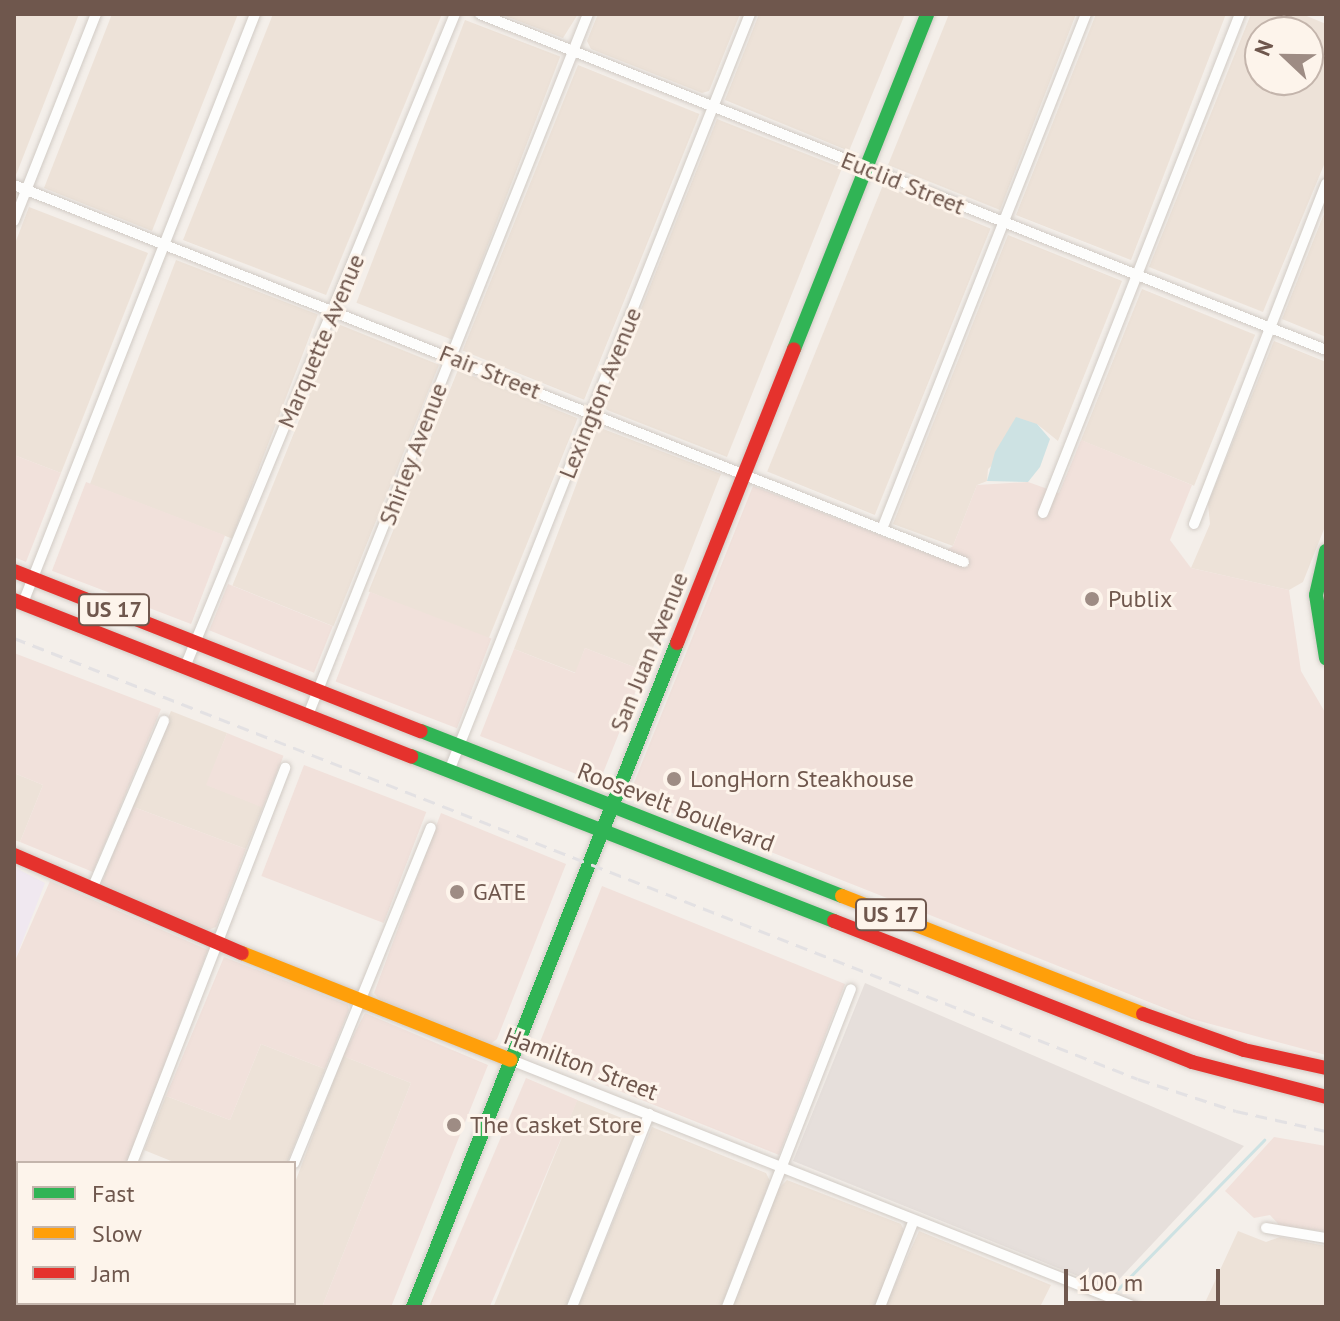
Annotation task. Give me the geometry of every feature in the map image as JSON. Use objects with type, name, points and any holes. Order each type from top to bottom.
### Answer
[{"type":"main road","name":"San Juan Avenue","points":[[413,1307],[927,14]]},
{"type":"main road","points":[[1326,551],[1316,595],[1326,658]]},
{"type":"main road","name":"Roosevelt Boulevard","points":[[14,571],[1171,1025],[1244,1050],[1326,1068]]},
{"type":"main road","name":"Roosevelt Boulevard","points":[[18,602],[1192,1062],[1326,1097]]},
{"type":"main road","name":"Hamilton Street","points":[[14,855],[217,943],[511,1060]]},
{"type":"main road","points":[[748,888],[780,889],[838,910],[862,904]]},
{"type":"main road","points":[[1104,1027],[1153,1033],[1171,1025],[1192,1062]]},
{"type":"street","points":[[14,221],[96,14]]},
{"type":"street","points":[[18,602],[32,578],[255,14]]},
{"type":"street","name":"Marquette Avenue","points":[[185,667],[455,14]]},
{"type":"street","name":"Euclid Street","points":[[480,14],[1326,350]]},
{"type":"street","name":"Shirley Avenue","points":[[308,715],[588,14]]},
{"type":"street","name":"Lexington Avenue","points":[[449,771],[750,14]]},
{"type":"street","points":[[882,529],[1086,14]]},
{"type":"street","points":[[1043,513],[1240,14]]},
{"type":"street","points":[[1194,524],[1326,184]]},
{"type":"street","name":"Fair Street","points":[[14,185],[964,562]]},
{"type":"street","points":[[92,889],[164,721]]},
{"type":"street","points":[[133,1161],[285,768]]},
{"type":"street","points":[[295,1161],[431,828]]},
{"type":"street","points":[[727,1307],[851,989]]},
{"type":"street","name":"Hamilton Street","points":[[511,1060],[1135,1307]]},
{"type":"street","points":[[572,1307],[649,1114]]},
{"type":"street","points":[[880,1307],[914,1220]]},
{"type":"street","points":[[1266,1228],[1326,1238]]},
{"type":"shaded area","points":[[14,14],[79,14],[16,175],[14,175]]},
{"type":"shaded area","points":[[112,14],[238,14],[152,231],[44,188]]},
{"type":"shaded area","points":[[273,14],[442,14],[326,295],[183,240]]},
{"type":"shaded area","points":[[500,14],[578,14],[563,38]]},
{"type":"shaded area","points":[[598,14],[740,14],[709,91],[702,93],[591,49],[587,41]]},
{"type":"shaded area","points":[[759,14],[905,14],[849,151],[725,100]]},
{"type":"shaded area","points":[[949,14],[1076,14],[1000,210],[888,165]]},
{"type":"shaded area","points":[[1096,14],[1226,14],[1131,260],[1016,215]]},
{"type":"shaded area","points":[[1251,14],[1307,16],[1250,16]]},
{"type":"shaded area","points":[[465,20],[560,57],[452,339],[356,303]]},
{"type":"shaded area","points":[[1324,23],[1326,160],[1263,312],[1149,267],[1244,31],[1244,96],[1324,96]]},
{"type":"shaded area","points":[[578,65],[699,114],[584,400],[463,351]]},
{"type":"shaded area","points":[[717,119],[842,168],[727,457],[607,410],[603,404]]},
{"type":"shaded area","points":[[883,185],[991,228],[875,515],[767,471]]},
{"type":"shaded area","points":[[29,207],[148,253],[61,473],[14,455],[14,246]]},
{"type":"shaded area","points":[[1326,209],[1326,337],[1282,319]]},
{"type":"shaded area","points":[[1008,235],[1122,281],[1058,441],[1037,424],[988,469],[987,481],[977,485],[953,546],[893,524]]},
{"type":"shaded area","points":[[176,260],[318,314],[232,539],[90,484]]},
{"type":"shaded area","points":[[1142,289],[1255,335],[1194,486],[1081,440]]},
{"type":"shaded area","points":[[338,324],[439,365],[333,626],[232,585]]},
{"type":"shaded area","points":[[1274,341],[1326,362],[1326,524],[1303,582],[1289,590],[1191,568],[1210,524],[1208,503]]},
{"type":"shaded area","points":[[458,370],[578,418],[488,640],[368,592]]},
{"type":"shaded area","points":[[1016,417],[1037,424],[1050,439],[1040,467],[1028,482],[987,481],[995,452]]},
{"type":"shaded area","points":[[598,427],[721,474],[644,671],[585,648],[576,673],[514,649]]},
{"type":"shaded area","points":[[1081,440],[1192,485],[1170,540],[1191,568],[1289,590],[1301,671],[1326,714],[1326,1055],[1192,1019],[632,797],[631,790],[753,486],[936,557],[953,546],[977,485],[1028,482],[1059,493]]},
{"type":"shaded area","points":[[14,455],[61,473],[26,562],[14,557]]},
{"type":"shaded area","points":[[86,482],[225,535],[191,624],[52,571]]},
{"type":"shaded area","points":[[228,584],[333,626],[314,673],[209,630]]},
{"type":"shaded area","points":[[370,592],[491,639],[457,728],[336,682]]},
{"type":"shaded area","points":[[585,648],[644,671],[599,783],[480,736],[514,649],[575,673]]},
{"type":"shaded area","points":[[14,653],[161,709],[93,872],[20,842],[43,785],[14,773]]},
{"type":"shaded area","points":[[171,711],[227,733],[207,785],[263,807],[246,849],[131,806]]},
{"type":"shaded area","points":[[227,733],[284,756],[263,808],[206,785]]},
{"type":"shaded area","points":[[304,765],[426,812],[384,923],[261,876]]},
{"type":"shaded area","points":[[14,773],[43,785],[20,842],[14,840]]},
{"type":"shaded area","points":[[131,806],[246,849],[216,927],[205,931],[109,890],[102,882]]},
{"type":"shaded area","points":[[441,813],[566,864],[497,1039],[489,1045],[381,1001],[374,993]]},
{"type":"shaded area","points":[[14,867],[45,883],[14,963]]},
{"type":"shaded area","points":[[50,881],[208,950],[128,1161],[16,1161],[16,1305],[42,1305],[14,1307],[14,963]]},
{"type":"shaded area","points":[[602,886],[845,984],[779,1155],[542,1060],[536,1052]]},
{"type":"shaded area","points":[[224,957],[348,1005],[349,1010],[325,1069],[261,1044],[230,1120],[166,1096]]},
{"type":"shaded area","points":[[865,983],[1244,1146],[1110,1289],[793,1161]]},
{"type":"shaded area","points":[[365,1013],[488,1065],[391,1307],[322,1307],[411,1083],[343,1056]]},
{"type":"shaded area","points":[[261,1044],[325,1069],[288,1161],[171,1161],[144,1150],[166,1096],[230,1120]]},
{"type":"shaded area","points":[[343,1056],[411,1083],[322,1307],[286,1305],[296,1305],[296,1180]]},
{"type":"shaded area","points":[[526,1078],[578,1100],[490,1307],[429,1305]]},
{"type":"shaded area","points":[[577,1100],[639,1125],[566,1307],[493,1307]]},
{"type":"shaded area","points":[[652,1127],[766,1173],[770,1181],[721,1307],[578,1307]]},
{"type":"shaded area","points":[[1274,1137],[1326,1146],[1326,1231],[1281,1227],[1270,1215],[1254,1218],[1225,1191]]},
{"type":"shaded area","points":[[787,1180],[901,1224],[905,1233],[875,1307],[731,1307],[778,1189]]},
{"type":"shaded area","points":[[919,1231],[1051,1285],[1040,1307],[885,1307]]},
{"type":"shaded area","points":[[1238,1231],[1266,1242],[1280,1237],[1326,1246],[1326,1307],[1203,1307]]},
{"type":"shaded area","points":[[86,1305],[232,1305],[85,1307]]},
{"type":"waterway","points":[[1118,1289],[1264,1140]]},
{"type":"waterway","points":[[1092,1307],[1099,1303]]},
{"type":"railway","points":[[14,638],[1138,1079],[1236,1111],[1326,1131]]},
{"type":"traffic: fast","points":[[794,349],[927,14]]},
{"type":"traffic: fast","points":[[1326,551],[1316,595],[1326,658]]},
{"type":"traffic: fast","points":[[413,1307],[677,643]]},
{"type":"traffic: fast","points":[[421,731],[842,896]]},
{"type":"traffic: fast","points":[[411,756],[834,921]]},
{"type":"traffic: slow","points":[[842,896],[1143,1014]]},
{"type":"traffic: slow","points":[[242,953],[511,1060]]},
{"type":"traffic: jam","points":[[677,643],[794,349]]},
{"type":"traffic: jam","points":[[14,571],[421,731]]},
{"type":"traffic: jam","points":[[14,600],[411,756]]},
{"type":"traffic: jam","points":[[14,855],[242,953]]},
{"type":"traffic: jam","points":[[834,921],[1192,1062],[1326,1097]]},
{"type":"traffic: jam","points":[[1143,1014],[1244,1050],[1326,1068]]},
{"type":"place","name":"Publix","points":[[1092,599]]},
{"type":"place","name":"LongHorn Steakhouse","points":[[674,779]]},
{"type":"place","name":"GATE","points":[[457,892]]},
{"type":"place","name":"The Casket Store","points":[[454,1125]]}]
